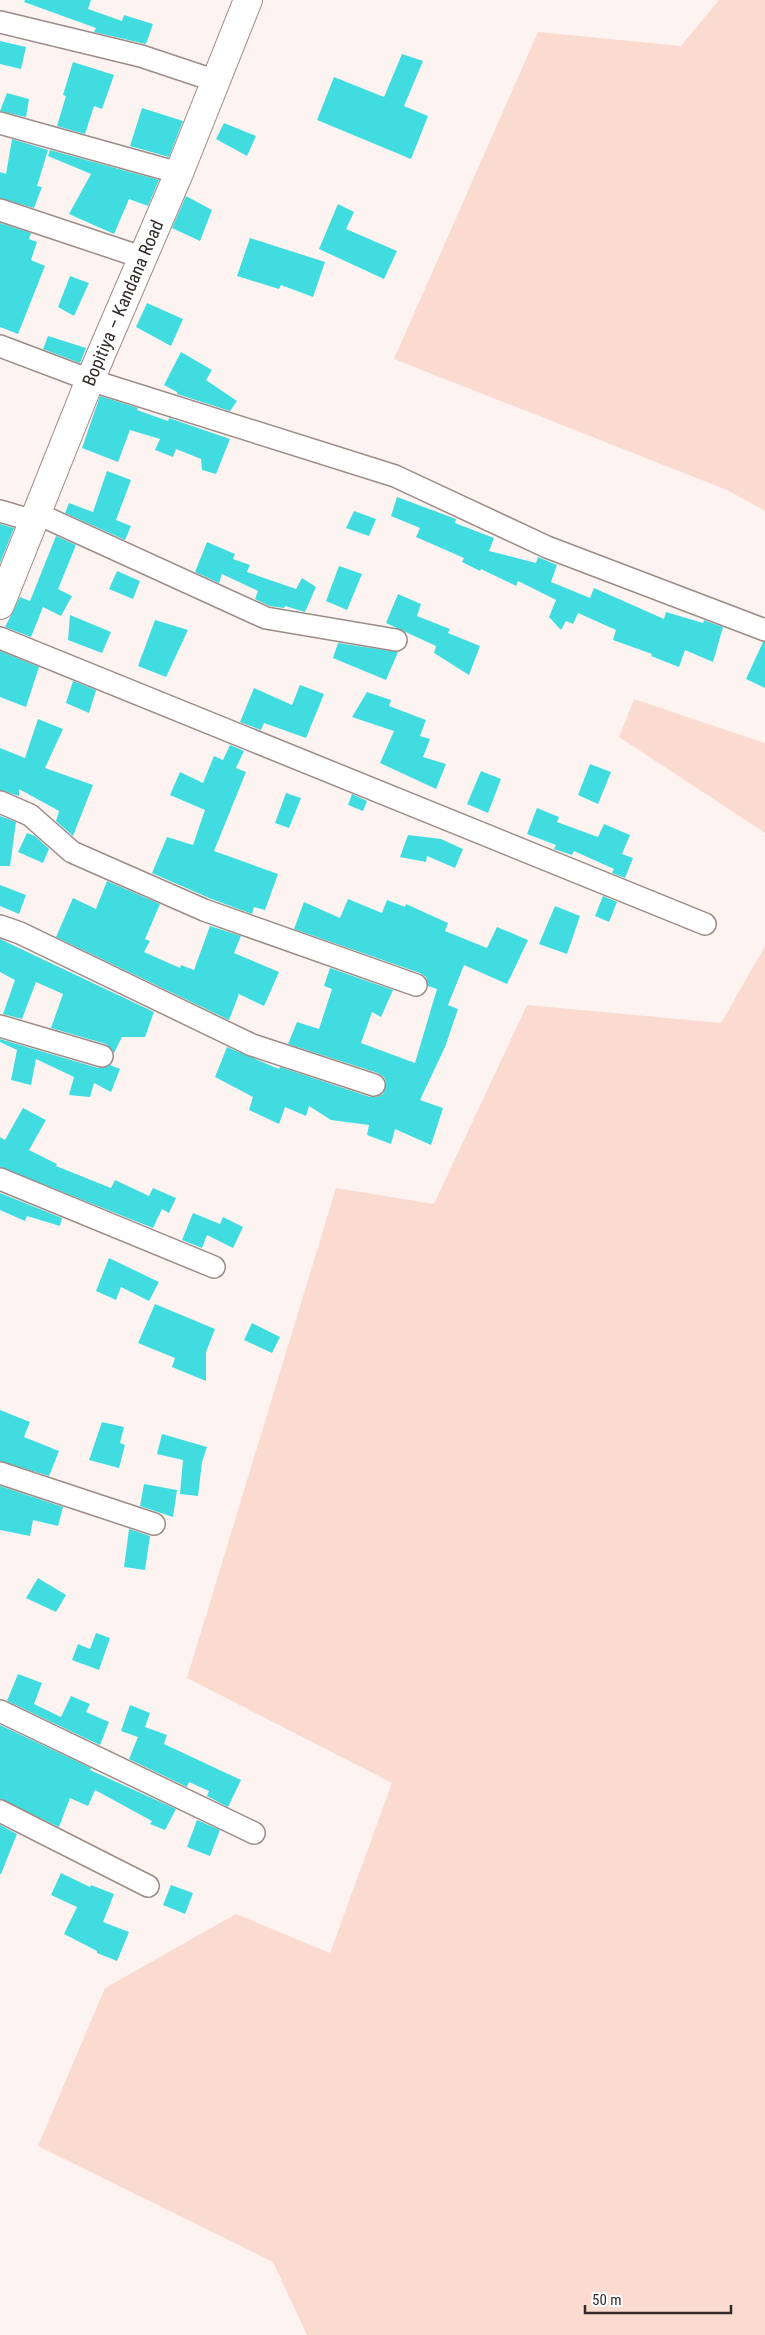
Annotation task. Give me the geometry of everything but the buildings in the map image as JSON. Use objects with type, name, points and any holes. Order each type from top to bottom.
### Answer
[{"type":"street","name":"Bopitiya – Kandana Road","points":[[0,605],[90,380],[141,257],[179,173],[248,0]]},
{"type":"street","points":[[0,22],[142,56],[216,81]]},
{"type":"street","points":[[0,123],[179,173]]},
{"type":"street","points":[[0,210],[141,257]]},
{"type":"street","points":[[0,346],[90,380],[395,476],[547,547],[765,630]]},
{"type":"street","points":[[0,511],[36,517],[266,618],[396,640]]},
{"type":"street","points":[[0,638],[705,924]]},
{"type":"street","points":[[0,802],[30,814],[72,852],[107,868],[204,910],[416,985]]},
{"type":"street","points":[[0,926],[20,933],[252,1044],[374,1085]]},
{"type":"street","points":[[0,1026],[102,1056]]},
{"type":"street","points":[[0,1180],[214,1267]]},
{"type":"street","points":[[0,1473],[154,1524]]},
{"type":"street","points":[[0,1711],[254,1833]]},
{"type":"street","points":[[0,1811],[148,1886]]},
{"type":"shaded area","points":[[719,0],[765,0],[765,511],[727,490],[394,359],[538,32],[681,46]]},
{"type":"shaded area","points":[[634,699],[765,743],[765,833],[619,737]]},
{"type":"shaded area","points":[[765,946],[765,2335],[307,2335],[273,2262],[38,2146],[105,1988],[236,1914],[330,1953],[392,1783],[187,1678],[336,1188],[434,1204],[527,1005],[721,1023]]}]
